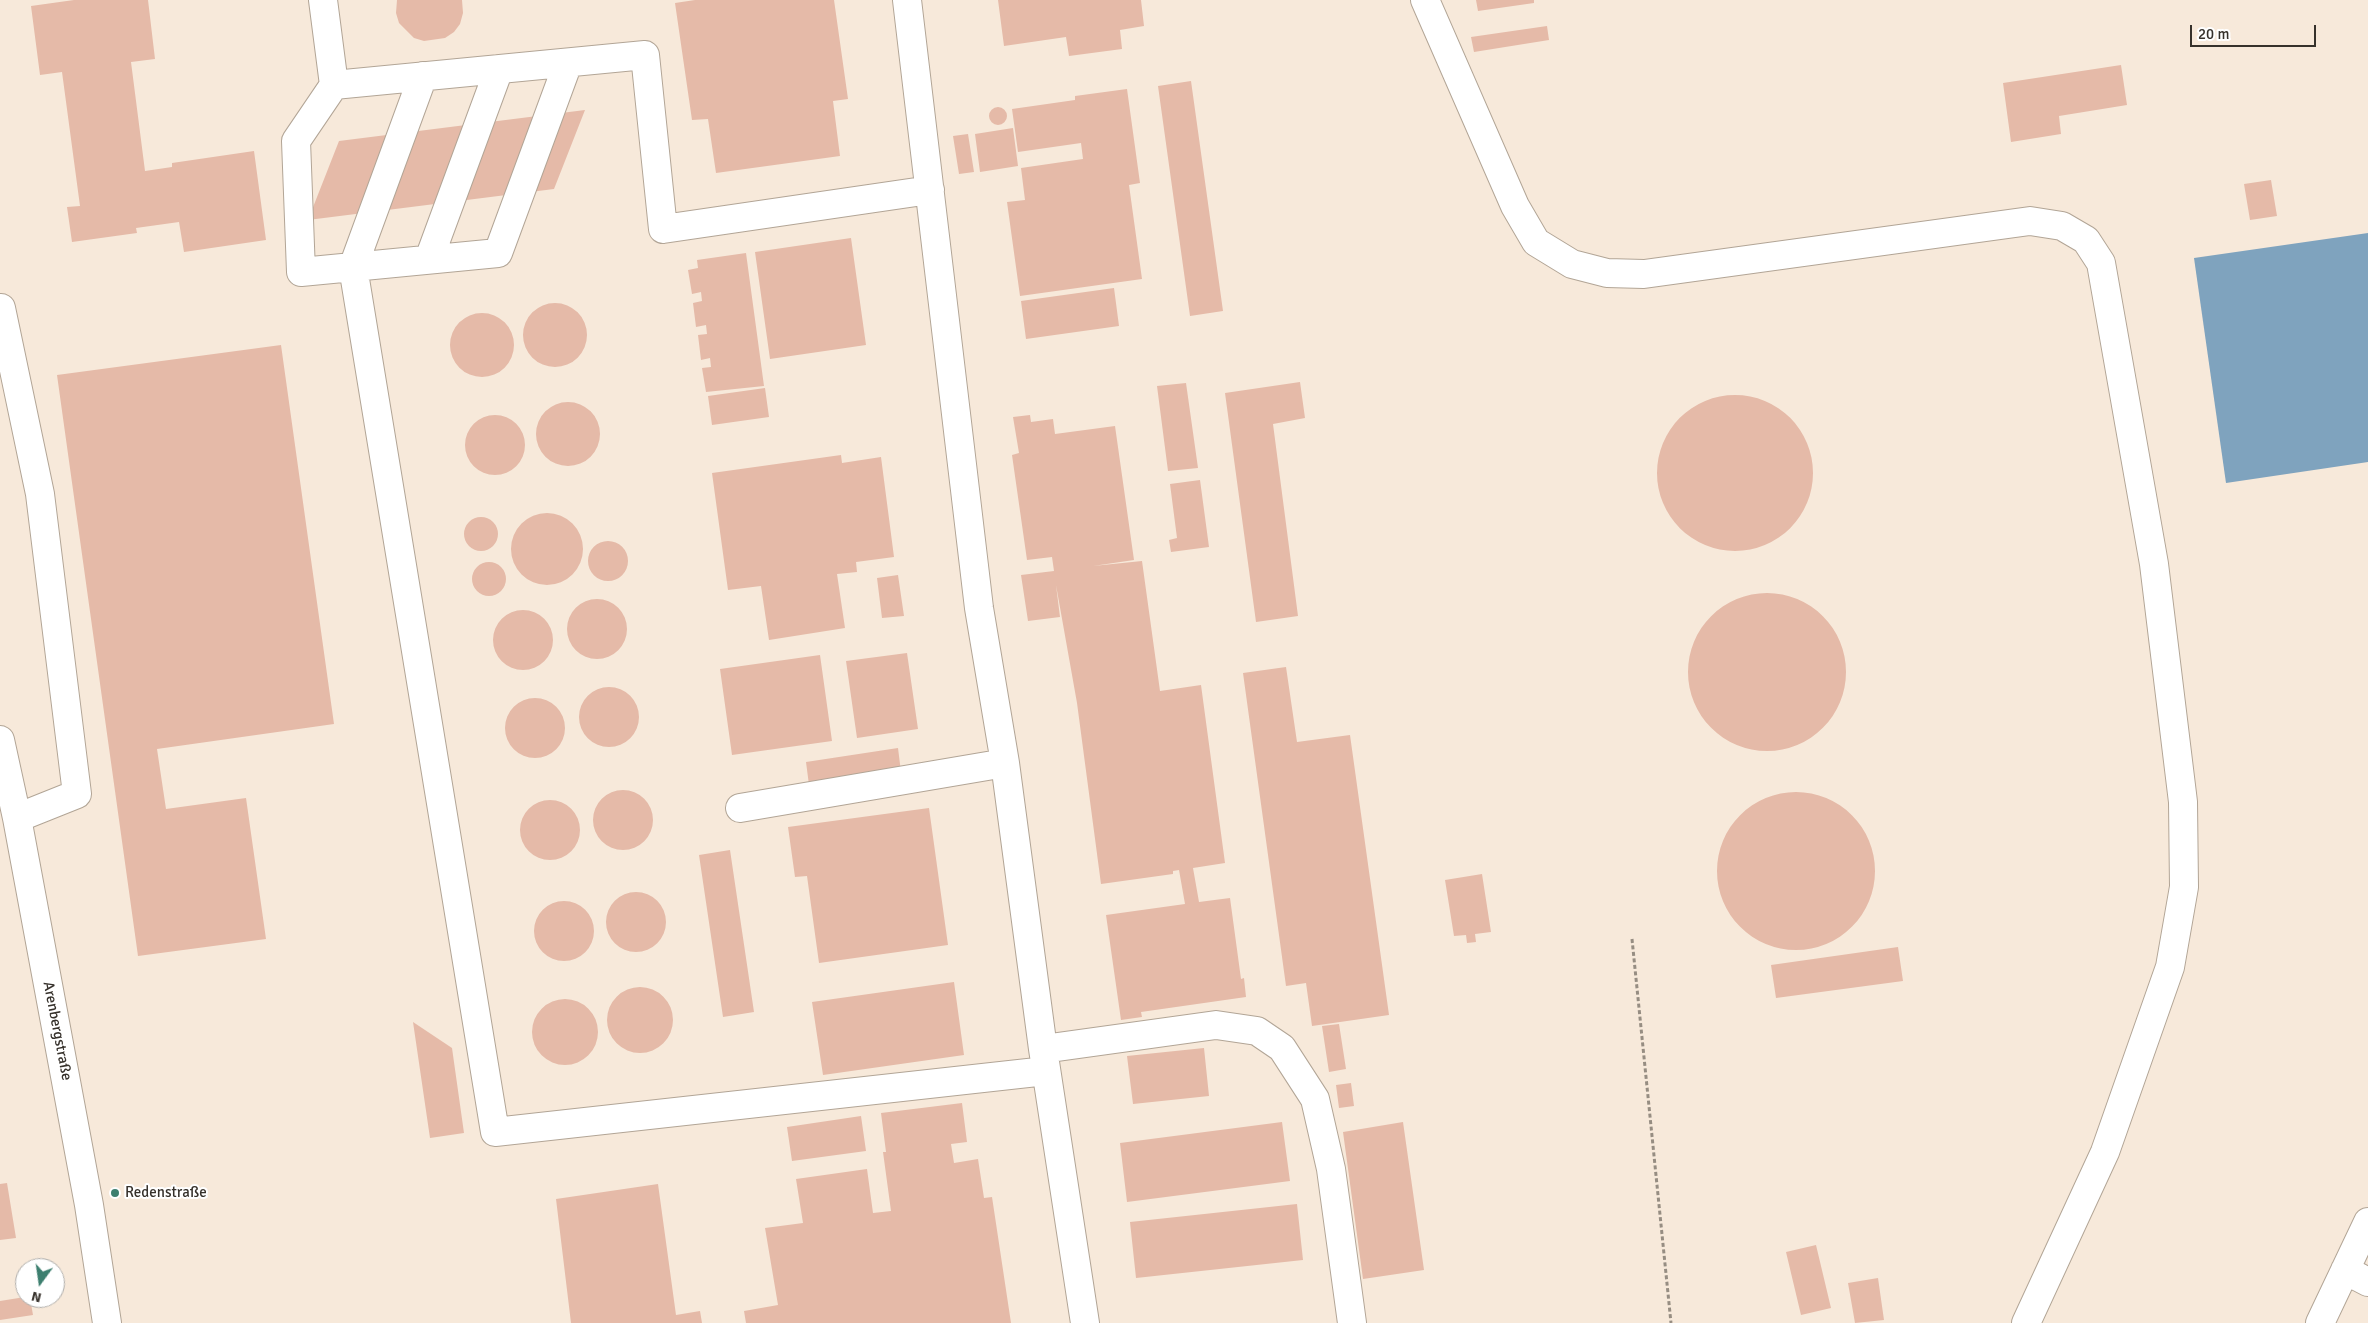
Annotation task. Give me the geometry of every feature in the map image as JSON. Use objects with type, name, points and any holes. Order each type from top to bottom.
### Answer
[{"type":"street","points":[[323,0],[334,85],[296,141],[301,272],[498,253],[568,63]]},
{"type":"street","points":[[908,0],[979,608],[1004,763],[1045,1060],[1085,1323]]},
{"type":"street","points":[[1425,0],[1515,206],[1536,242],[1572,264],[1607,273],[1644,274],[2030,221],[2062,226],[2086,240],[2101,263],[2154,564],[2183,802],[2184,887],[2170,967],[2104,1152],[2026,1323]]},
{"type":"street","points":[[334,85],[646,55],[663,229],[930,190]]},
{"type":"street","points":[[429,259],[499,69]]},
{"type":"street","points":[[423,76],[353,267],[494,1132],[1045,1060],[1216,1025],[1257,1031],[1282,1048],[1315,1099],[1330,1169],[1352,1323]]},
{"type":"street","points":[[1,308],[40,494],[77,794],[17,818]]},
{"type":"street","name":"Arenbergstraße","points":[[0,740],[17,818],[89,1205],[107,1323]]},
{"type":"street","points":[[740,808],[1004,763]]},
{"type":"street","points":[[2320,1323],[2356,1276],[2368,1222]]},
{"type":"path","points":[[1632,939],[1671,1323]]},
{"type":"water","points":[[2368,233],[2368,462],[2226,483],[2194,258]]},
{"type":"building","points":[[74,0],[148,0],[155,59],[131,62],[145,171],[172,167],[172,163],[254,151],[266,240],[184,252],[179,222],[136,228],[137,233],[72,242],[67,207],[80,206],[62,72],[40,75],[31,6]]},
{"type":"building","points":[[397,0],[462,0],[463,13],[460,24],[454,32],[445,38],[424,41],[414,38],[399,23],[396,13]]},
{"type":"building","points":[[695,0],[834,0],[848,99],[833,101],[840,156],[716,173],[708,119],[692,120],[675,3]]},
{"type":"building","points":[[998,0],[1141,0],[1144,26],[1120,30],[1122,49],[1069,56],[1066,37],[1004,46]]},
{"type":"building","points":[[1476,0],[1534,0],[1534,3],[1478,11]]},
{"type":"building","points":[[1547,26],[1549,40],[1474,52],[1471,37]]},
{"type":"building","points":[[2121,65],[2127,105],[2059,116],[2061,134],[2011,142],[2003,83]]},
{"type":"building","points":[[1191,81],[1223,311],[1190,316],[1158,86]]},
{"type":"building","points":[[1127,89],[1140,183],[1129,185],[1142,279],[1020,296],[1007,202],[1025,200],[1021,168],[1083,159],[1081,143],[1018,152],[1012,109],[1075,100],[1075,96]]},
{"type":"building","points":[[998,107],[1004,110],[1007,116],[1004,122],[998,125],[992,122],[989,116],[992,110]]},
{"type":"building","points":[[585,110],[554,189],[308,220],[339,141]]},
{"type":"building","points":[[1013,128],[1018,166],[980,172],[975,134]]},
{"type":"building","points":[[968,134],[974,172],[959,174],[953,136]]},
{"type":"building","points":[[2271,180],[2277,216],[2250,220],[2244,184]]},
{"type":"building","points":[[851,238],[866,345],[770,359],[755,252]]},
{"type":"building","points":[[746,253],[764,386],[706,392],[702,368],[711,367],[710,358],[701,360],[698,335],[707,334],[706,325],[696,327],[693,303],[702,301],[701,292],[692,294],[688,270],[698,268],[697,260]]},
{"type":"building","points":[[1114,288],[1119,326],[1026,339],[1021,301]]},
{"type":"building","points":[[555,303],[573,309],[581,317],[587,335],[581,353],[573,361],[555,367],[537,361],[529,353],[523,335],[529,317],[537,309]]},
{"type":"building","points":[[482,313],[500,319],[508,327],[514,345],[508,363],[500,371],[482,377],[464,371],[456,363],[450,345],[456,327],[464,319]]},
{"type":"building","points":[[281,345],[334,724],[157,749],[166,809],[246,798],[266,939],[138,956],[57,375]]},
{"type":"building","points":[[1300,382],[1305,418],[1273,424],[1298,616],[1256,622],[1225,393]]},
{"type":"building","points":[[1186,383],[1198,468],[1168,471],[1157,386]]},
{"type":"building","points":[[765,388],[769,417],[712,425],[708,396]]},
{"type":"building","points":[[1735,395],[1765,401],[1778,408],[1790,418],[1800,430],[1807,443],[1813,473],[1807,503],[1800,516],[1790,528],[1778,538],[1765,545],[1735,551],[1705,545],[1692,538],[1680,528],[1670,516],[1663,503],[1657,473],[1663,443],[1670,430],[1680,418],[1692,408],[1705,401]]},
{"type":"building","points":[[568,402],[586,408],[594,416],[600,434],[594,452],[586,460],[568,466],[550,460],[542,452],[536,434],[542,416],[550,408]]},
{"type":"building","points":[[489,415],[501,415],[512,420],[520,428],[525,439],[523,457],[512,470],[501,475],[489,475],[478,470],[470,462],[465,451],[465,439],[470,428],[478,420]]},
{"type":"building","points":[[1030,415],[1031,422],[1053,419],[1055,434],[1115,426],[1134,560],[1093,566],[1142,561],[1160,691],[1201,685],[1225,863],[1193,868],[1199,902],[1230,898],[1241,979],[1244,978],[1246,997],[1141,1012],[1142,1017],[1121,1020],[1106,915],[1185,904],[1179,870],[1173,871],[1173,874],[1101,884],[1077,703],[1056,585],[1060,617],[1028,621],[1021,575],[1054,571],[1052,557],[1027,560],[1012,455],[1019,453],[1013,417]]},
{"type":"building","points":[[841,455],[842,463],[881,457],[894,557],[856,562],[857,572],[837,574],[845,628],[769,640],[761,586],[728,590],[712,473]]},
{"type":"building","points":[[1200,480],[1209,547],[1171,552],[1169,540],[1177,538],[1170,484]]},
{"type":"building","points":[[547,513],[561,516],[573,523],[580,535],[583,549],[580,563],[573,575],[561,582],[547,585],[533,582],[521,575],[514,563],[511,549],[514,535],[521,523],[533,516]]},
{"type":"building","points":[[481,517],[488,518],[493,522],[497,527],[497,541],[493,546],[488,550],[481,551],[474,550],[469,546],[465,541],[464,534],[465,527],[469,522],[474,518]]},
{"type":"building","points":[[612,541],[619,544],[625,550],[628,561],[627,569],[619,578],[612,581],[604,581],[597,578],[589,569],[588,557],[591,550],[600,542]]},
{"type":"building","points":[[489,562],[496,563],[501,567],[505,572],[505,586],[501,591],[496,595],[489,596],[482,595],[477,591],[473,586],[472,579],[473,572],[477,567],[482,563]]},
{"type":"building","points":[[898,575],[904,616],[882,618],[877,578]]},
{"type":"building","points":[[1775,593],[1790,596],[1804,602],[1823,616],[1833,628],[1843,649],[1846,672],[1843,695],[1833,716],[1823,728],[1811,738],[1790,748],[1775,751],[1759,751],[1744,748],[1723,738],[1701,716],[1689,687],[1688,664],[1691,649],[1701,628],[1723,606],[1752,594]]},
{"type":"building","points":[[591,599],[603,599],[619,607],[625,617],[627,629],[625,641],[619,651],[603,659],[591,659],[575,651],[567,635],[567,623],[575,607]]},
{"type":"building","points":[[517,610],[529,610],[545,618],[551,628],[553,640],[551,652],[545,662],[529,670],[517,670],[501,662],[493,646],[493,634],[501,618]]},
{"type":"building","points":[[907,653],[918,729],[857,738],[846,661]]},
{"type":"building","points":[[820,655],[832,741],[732,755],[720,669]]},
{"type":"building","points":[[1286,667],[1297,742],[1350,735],[1389,1015],[1312,1026],[1306,983],[1286,986],[1243,673]]},
{"type":"building","points":[[603,687],[615,687],[626,692],[634,700],[639,711],[637,729],[626,742],[615,747],[603,747],[592,742],[584,734],[579,723],[579,711],[584,700],[592,692]]},
{"type":"building","points":[[529,698],[541,698],[557,706],[563,716],[565,728],[563,740],[557,750],[541,758],[529,758],[513,750],[505,734],[505,722],[513,706]]},
{"type":"building","points":[[898,748],[901,772],[809,785],[806,762]]},
{"type":"building","points":[[617,790],[629,790],[645,798],[651,808],[653,820],[651,832],[645,842],[629,850],[617,850],[601,842],[593,826],[593,814],[601,798]]},
{"type":"building","points":[[1804,792],[1819,795],[1833,801],[1852,815],[1862,827],[1872,848],[1875,871],[1872,894],[1862,915],[1852,927],[1840,937],[1819,947],[1804,950],[1788,950],[1773,947],[1752,937],[1730,915],[1718,887],[1717,863],[1720,848],[1730,827],[1752,805],[1780,793]]},
{"type":"building","points":[[544,800],[556,800],[567,805],[575,813],[580,824],[578,842],[567,855],[556,860],[544,860],[533,855],[525,847],[520,836],[520,824],[525,813],[533,805]]},
{"type":"building","points":[[929,808],[948,945],[819,963],[807,876],[795,877],[788,827]]},
{"type":"building","points":[[730,850],[754,1012],[723,1017],[699,855]]},
{"type":"building","points":[[1482,874],[1491,932],[1475,934],[1476,942],[1467,943],[1466,935],[1454,936],[1445,880]]},
{"type":"building","points":[[630,892],[642,892],[653,897],[661,905],[666,916],[664,934],[653,947],[642,952],[630,952],[619,947],[611,939],[606,928],[606,916],[611,905],[619,897]]},
{"type":"building","points":[[558,901],[570,901],[581,906],[589,914],[594,925],[592,943],[581,956],[570,961],[558,961],[547,956],[539,948],[534,937],[534,925],[539,914],[547,906]]},
{"type":"building","points":[[1898,947],[1903,981],[1776,998],[1771,965]]},
{"type":"building","points":[[954,982],[964,1055],[823,1075],[812,1002]]},
{"type":"building","points":[[640,987],[652,990],[663,997],[670,1008],[673,1020],[670,1032],[663,1043],[652,1050],[640,1053],[628,1050],[617,1043],[610,1032],[607,1020],[610,1008],[617,997],[628,990]]},
{"type":"building","points":[[565,999],[578,1002],[588,1009],[595,1019],[598,1032],[595,1045],[588,1055],[578,1062],[565,1065],[552,1062],[542,1055],[535,1045],[532,1032],[535,1019],[542,1009],[552,1002]]},
{"type":"building","points":[[413,1022],[452,1048],[464,1133],[430,1138]]},
{"type":"building","points":[[1339,1024],[1346,1069],[1329,1072],[1322,1026]]},
{"type":"building","points":[[1204,1048],[1209,1096],[1133,1104],[1127,1056]]},
{"type":"building","points":[[1351,1083],[1354,1106],[1339,1108],[1336,1085]]},
{"type":"building","points":[[962,1103],[967,1142],[951,1144],[954,1163],[978,1159],[984,1198],[992,1197],[1011,1323],[746,1323],[744,1311],[778,1305],[765,1228],[803,1223],[796,1179],[867,1169],[873,1213],[891,1211],[883,1152],[886,1152],[881,1113]]},
{"type":"building","points":[[861,1116],[866,1151],[792,1161],[787,1127]]},
{"type":"building","points":[[1282,1122],[1290,1181],[1127,1202],[1120,1143]]},
{"type":"building","points":[[1403,1122],[1424,1270],[1363,1279],[1343,1132]]},
{"type":"building","points":[[7,1183],[16,1238],[0,1240],[0,1184]]},
{"type":"building","points":[[658,1184],[676,1315],[700,1311],[702,1323],[571,1323],[556,1199]]},
{"type":"building","points":[[1297,1204],[1303,1260],[1136,1278],[1130,1222]]},
{"type":"building","points":[[1816,1245],[1831,1308],[1801,1315],[1786,1252]]},
{"type":"building","points":[[1878,1278],[1884,1320],[1855,1323],[1848,1283]]},
{"type":"building","points":[[15,1299],[15,1308],[32,1308],[33,1315],[0,1320],[0,1301]]},
{"type":"place","name":"Redenstraße","points":[[115,1193]]}]
